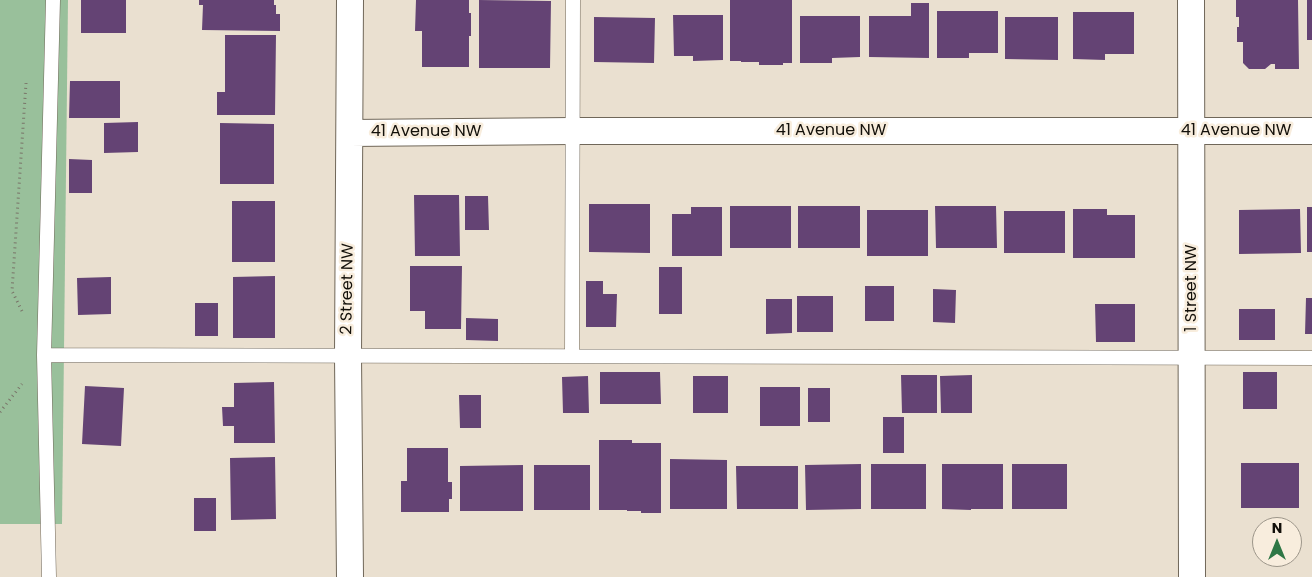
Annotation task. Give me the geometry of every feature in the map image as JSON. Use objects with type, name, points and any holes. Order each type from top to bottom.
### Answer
[{"type":"street","name":"2 Street NW","points":[[350,0],[348,356],[350,577]]},
{"type":"street","name":"1 Street NW","points":[[1192,0],[1192,577]]},
{"type":"street","name":"41 Avenue NW","points":[[350,133],[572,131],[1312,131]]},
{"type":"lane","points":[[49,577],[44,355],[53,0]]},
{"type":"lane","points":[[572,356],[573,0]]},
{"type":"lane","points":[[44,355],[1312,358]]},
{"type":"path","points":[[24,315],[12,291],[27,78]]},
{"type":"green space","points":[[0,0],[68,0],[62,524],[0,524]]},
{"type":"building","points":[[81,0],[126,0],[126,33],[81,33]]},
{"type":"building","points":[[199,0],[274,0],[276,14],[280,14],[280,31],[202,30],[203,5],[199,5]]},
{"type":"building","points":[[416,0],[469,0],[471,36],[469,36],[469,67],[422,67],[422,31],[415,31]]},
{"type":"building","points":[[479,0],[551,1],[550,68],[479,68]]},
{"type":"building","points":[[730,0],[792,0],[792,63],[759,65],[759,62],[730,61]]},
{"type":"building","points":[[1236,0],[1298,0],[1299,69],[1275,69],[1275,64],[1271,64],[1265,69],[1249,69],[1243,63],[1243,42],[1237,42],[1239,17],[1236,17]]},
{"type":"building","points":[[1307,0],[1312,0],[1312,40],[1307,40]]},
{"type":"building","points":[[911,3],[929,3],[929,58],[869,57],[869,16],[911,16]]},
{"type":"building","points":[[937,11],[998,11],[998,53],[969,53],[969,58],[937,58]]},
{"type":"building","points":[[1073,12],[1134,12],[1134,54],[1105,54],[1105,60],[1073,59]]},
{"type":"building","points":[[673,15],[723,15],[723,60],[693,61],[693,56],[674,56]]},
{"type":"building","points":[[800,16],[860,16],[860,57],[832,58],[832,63],[800,63]]},
{"type":"building","points":[[594,17],[655,18],[654,63],[594,62]]},
{"type":"building","points":[[1005,17],[1058,17],[1058,60],[1005,59]]},
{"type":"building","points":[[225,35],[276,35],[275,115],[217,115],[217,92],[225,92]]},
{"type":"building","points":[[70,81],[120,81],[120,118],[69,118]]},
{"type":"building","points":[[138,122],[138,152],[104,153],[104,123]]},
{"type":"building","points":[[220,123],[274,124],[274,184],[220,184]]},
{"type":"building","points":[[69,159],[92,160],[92,193],[69,193]]},
{"type":"building","points":[[414,195],[459,195],[460,256],[415,256]]},
{"type":"building","points":[[465,196],[488,196],[489,230],[465,230]]},
{"type":"building","points":[[232,201],[275,201],[275,262],[232,262]]},
{"type":"building","points":[[589,204],[650,204],[650,253],[589,252]]},
{"type":"building","points":[[730,206],[791,206],[791,248],[730,248]]},
{"type":"building","points":[[798,206],[860,206],[860,248],[798,248]]},
{"type":"building","points":[[935,206],[996,206],[997,248],[936,248]]},
{"type":"building","points":[[691,207],[722,207],[722,256],[672,256],[672,214],[691,214]]},
{"type":"building","points":[[1307,207],[1312,207],[1312,252],[1307,252]]},
{"type":"building","points":[[1073,209],[1107,209],[1107,215],[1135,215],[1135,258],[1073,258]]},
{"type":"building","points":[[1300,209],[1301,253],[1239,254],[1239,210]]},
{"type":"building","points":[[867,210],[928,210],[928,256],[867,256]]},
{"type":"building","points":[[1004,211],[1065,211],[1065,253],[1004,253]]},
{"type":"building","points":[[410,266],[462,266],[461,329],[425,329],[425,311],[410,311]]},
{"type":"building","points":[[659,267],[682,267],[682,314],[659,314]]},
{"type":"building","points":[[275,276],[275,338],[233,338],[233,277]]},
{"type":"building","points":[[111,277],[111,314],[78,315],[77,278]]},
{"type":"building","points":[[586,281],[603,281],[603,294],[617,294],[616,327],[586,327]]},
{"type":"building","points":[[865,286],[894,286],[894,321],[865,321]]},
{"type":"building","points":[[933,289],[956,290],[955,323],[933,322]]},
{"type":"building","points":[[797,296],[833,296],[833,332],[797,332]]},
{"type":"building","points":[[1306,298],[1312,298],[1312,334],[1305,334]]},
{"type":"building","points":[[766,299],[792,299],[792,333],[766,334]]},
{"type":"building","points":[[195,303],[218,303],[218,336],[195,336]]},
{"type":"building","points":[[1095,304],[1135,304],[1135,342],[1096,342]]},
{"type":"building","points":[[1239,309],[1275,309],[1275,340],[1239,340]]},
{"type":"building","points":[[466,318],[498,319],[498,341],[466,340]]},
{"type":"building","points":[[600,372],[660,372],[661,404],[600,404]]},
{"type":"building","points":[[1243,372],[1277,372],[1277,409],[1243,409]]},
{"type":"building","points":[[901,375],[937,375],[937,413],[902,413]]},
{"type":"building","points":[[972,375],[972,413],[941,413],[940,376]]},
{"type":"building","points":[[588,376],[589,413],[563,413],[562,377]]},
{"type":"building","points":[[693,376],[728,376],[728,413],[693,413]]},
{"type":"building","points":[[274,382],[275,443],[234,443],[234,426],[223,426],[222,407],[234,407],[234,383]]},
{"type":"building","points":[[85,386],[124,388],[121,446],[82,444]]},
{"type":"building","points":[[760,387],[800,387],[800,426],[760,426]]},
{"type":"building","points":[[808,388],[830,388],[830,422],[808,422]]},
{"type":"building","points":[[459,395],[481,395],[481,428],[460,428]]},
{"type":"building","points":[[883,417],[904,417],[904,453],[883,453]]},
{"type":"building","points":[[599,440],[632,440],[632,443],[661,443],[661,513],[599,510]]},
{"type":"building","points":[[407,448],[448,448],[448,482],[452,482],[452,499],[449,499],[449,512],[401,512],[401,481],[407,481]]},
{"type":"building","points":[[275,457],[276,519],[231,520],[230,458]]},
{"type":"building","points":[[670,459],[727,460],[727,509],[670,509]]},
{"type":"building","points":[[1241,463],[1299,463],[1299,508],[1241,508]]},
{"type":"building","points":[[861,464],[861,509],[806,510],[805,465]]},
{"type":"building","points":[[871,464],[926,464],[926,509],[871,509]]},
{"type":"building","points":[[942,464],[1003,464],[1003,509],[942,509]]},
{"type":"building","points":[[1012,464],[1067,464],[1067,509],[1012,509]]},
{"type":"building","points":[[523,465],[523,511],[460,511],[460,466]]},
{"type":"building","points":[[534,465],[590,465],[590,510],[534,510]]},
{"type":"building","points":[[736,466],[798,466],[798,509],[737,509]]},
{"type":"building","points":[[194,498],[216,498],[216,531],[194,531]]}]
